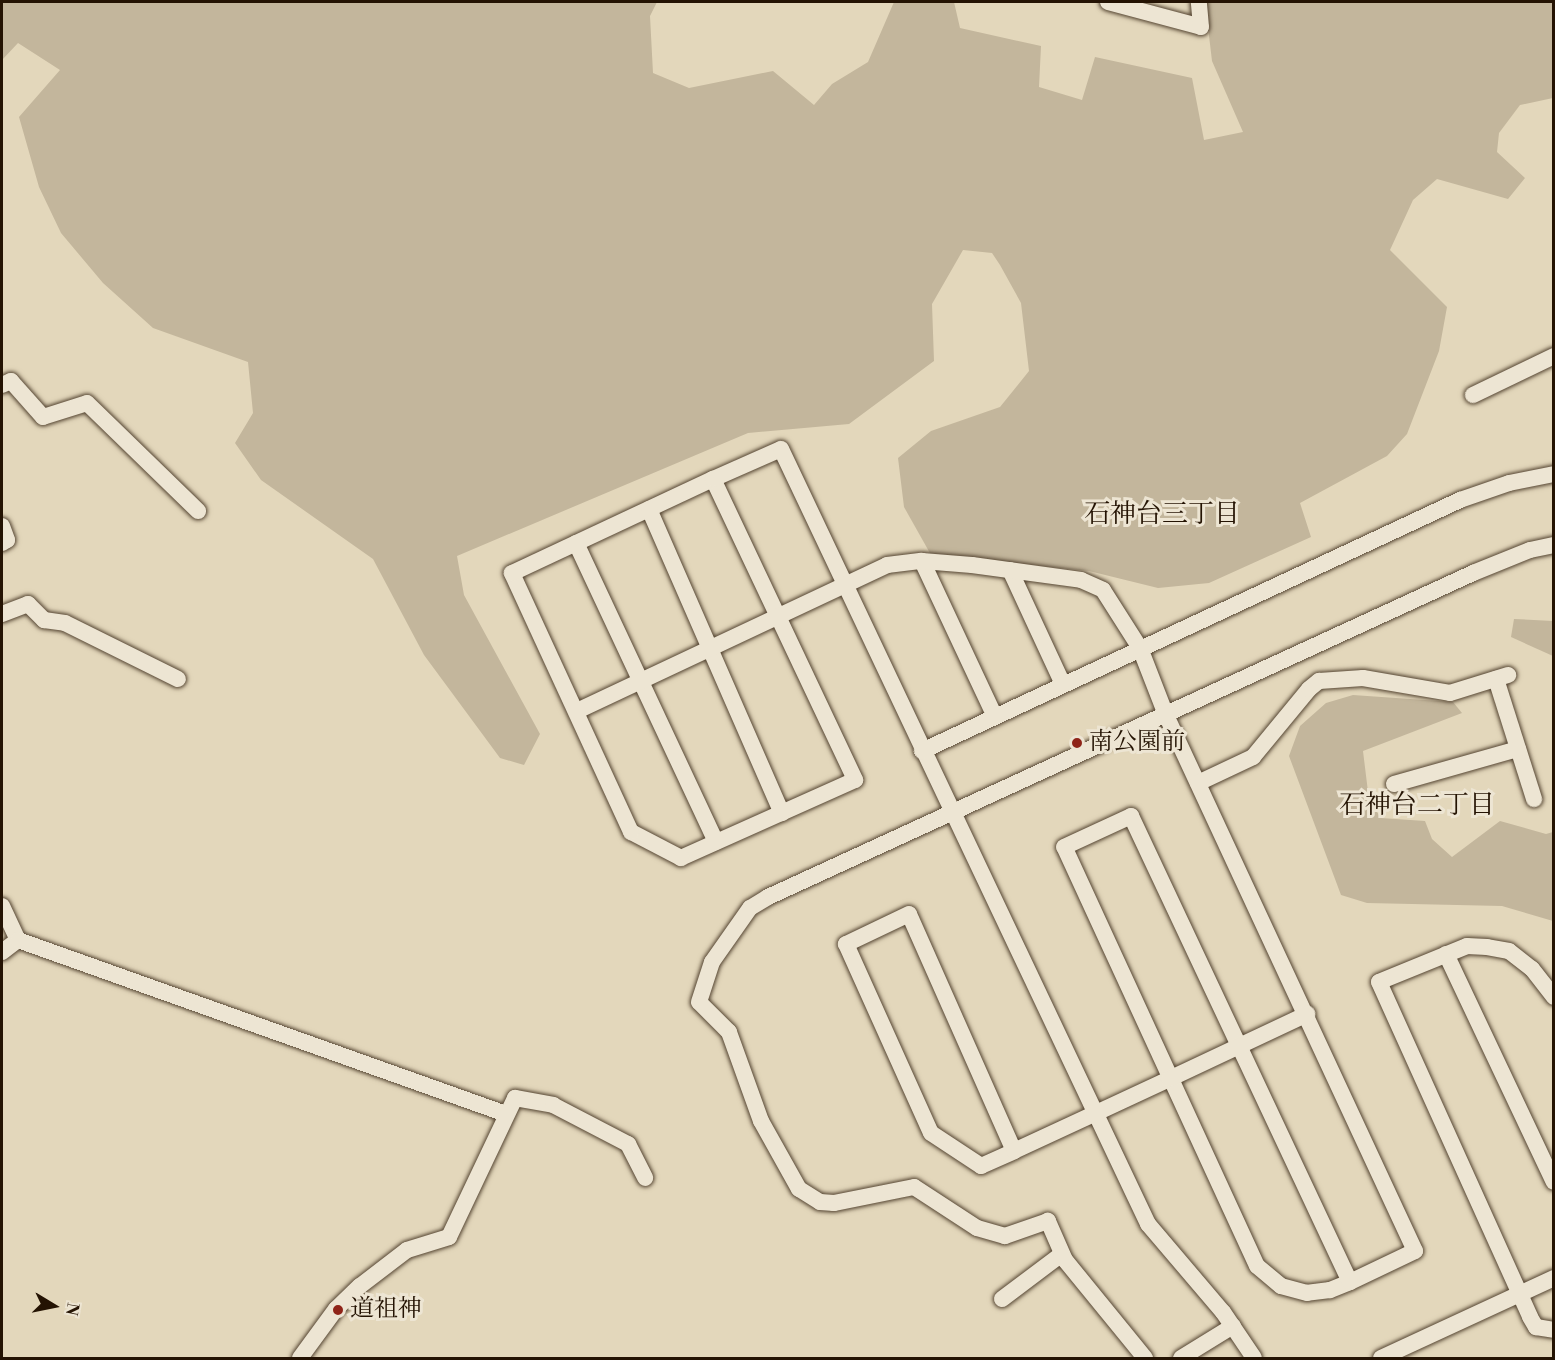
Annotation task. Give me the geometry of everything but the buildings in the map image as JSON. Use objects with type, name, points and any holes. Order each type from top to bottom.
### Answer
[{"type":"street","points":[[1108,2],[1201,27],[1199,2]]},
{"type":"street","points":[[1473,395],[1554,356]]},
{"type":"street","points":[[2,385],[11,381],[43,417],[87,404],[198,511]]},
{"type":"street","points":[[713,479],[855,780],[681,858],[631,832],[512,573],[713,479],[781,449],[951,813],[1148,1224],[1233,1326],[1254,1359]]},
{"type":"street","points":[[922,751],[994,715],[1460,501],[1509,483],[1554,474]]},
{"type":"street","points":[[649,509],[782,813]]},
{"type":"street","points":[[2,526],[7,540],[2,543]]},
{"type":"street","points":[[576,543],[716,842]]},
{"type":"street","points":[[1145,1359],[1062,1254],[1048,1221],[1005,1236],[977,1228],[914,1187],[834,1203],[820,1202],[799,1189],[756,1110],[729,1032],[699,1002],[712,962],[750,908],[1473,573],[1530,550],[1554,545]]},
{"type":"street","points":[[922,561],[994,715]]},
{"type":"street","points":[[577,711],[887,565],[922,561],[1010,570],[1081,580],[1103,590],[1140,648],[1166,715],[1307,1014],[1415,1251],[1350,1282],[1330,1290],[1307,1293],[1281,1286],[1257,1266],[1064,847],[1131,816],[1236,1047],[1350,1282]]},
{"type":"street","points":[[1010,570],[1063,684]]},
{"type":"street","points":[[2,614],[28,604],[44,620],[65,623],[178,679]]},
{"type":"street","points":[[1198,783],[1253,757],[1309,689],[1319,681],[1363,678],[1450,693],[1502,677],[1518,749],[1534,799]]},
{"type":"street","points":[[1394,784],[1518,749]]},
{"type":"street","points":[[2,906],[18,940],[506,1114]]},
{"type":"street","points":[[1014,1151],[909,914],[846,944],[931,1133],[981,1166],[1014,1151],[1094,1114],[1307,1014]]},
{"type":"street","points":[[2,952],[18,940]]},
{"type":"street","points":[[1554,997],[1532,969],[1509,951],[1467,946],[1379,982],[1536,1328],[1554,1330]]},
{"type":"street","points":[[1446,954],[1554,1182]]},
{"type":"street","points":[[300,1359],[336,1309],[360,1286],[407,1250],[449,1236],[458,1223],[463,1202],[477,1184],[515,1098],[552,1105],[628,1144],[645,1178]]},
{"type":"street","points":[[1002,1299],[1062,1254]]},
{"type":"street","points":[[1381,1359],[1554,1278]]},
{"type":"street","points":[[1181,1359],[1233,1326]]},
{"type":"shaded area","points":[[2,2],[657,2],[650,16],[653,73],[689,88],[773,71],[814,105],[832,84],[868,62],[894,2],[954,2],[960,28],[1041,46],[1039,87],[1082,100],[1095,57],[1192,78],[1204,140],[1243,132],[1212,61],[1205,2],[1554,2],[1553,98],[1520,105],[1499,133],[1497,152],[1525,178],[1508,199],[1437,179],[1413,200],[1390,250],[1447,307],[1439,351],[1407,434],[1387,456],[1300,503],[1311,537],[1209,583],[1158,588],[1089,571],[931,555],[904,507],[898,458],[931,431],[1000,407],[1029,371],[1021,303],[992,253],[963,250],[932,304],[934,361],[849,424],[748,433],[457,556],[464,595],[540,734],[524,765],[500,758],[424,655],[373,559],[261,480],[235,443],[253,413],[248,362],[153,328],[103,283],[61,233],[39,187],[19,117],[60,70],[18,43],[2,60]]},
{"type":"shaded area","points":[[1514,619],[1553,621],[1553,656],[1511,637]]},
{"type":"shaded area","points":[[1353,695],[1453,702],[1462,713],[1363,751],[1369,800],[1381,818],[1425,821],[1432,839],[1452,857],[1500,821],[1546,834],[1553,832],[1553,921],[1502,906],[1367,903],[1341,895],[1289,756],[1300,726],[1326,703]]},
{"type":"place","name":"南公園前","points":[[1077,743]]},
{"type":"place","name":"道祖神","points":[[338,1310]]},
{"type":"district","name":"石神台三丁目","points":[[1162,515]]},
{"type":"district","name":"石神台二丁目","points":[[1417,806]]}]
